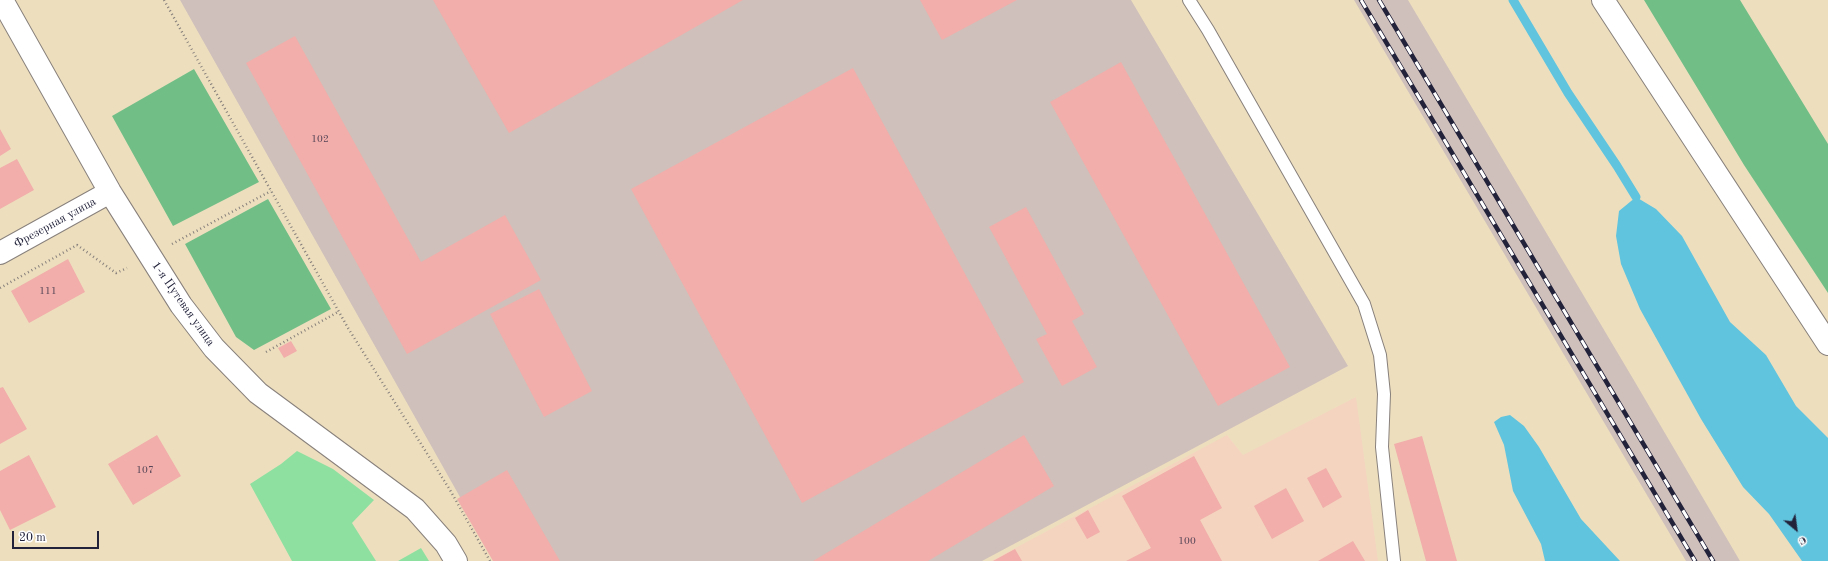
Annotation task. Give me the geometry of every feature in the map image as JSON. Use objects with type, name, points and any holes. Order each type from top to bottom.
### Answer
[{"type":"main road","name":"1-я Путевая улица","points":[[2,0],[110,192],[181,305],[214,348],[238,375],[258,393],[415,509],[446,544],[456,561]]},
{"type":"main road","points":[[1603,0],[1828,344]]},
{"type":"main road","name":"Фрезерная улица","points":[[0,253],[110,192]]},
{"type":"lane","points":[[1189,0],[1208,30],[1364,304],[1380,355],[1384,394],[1382,447],[1394,561]]},
{"type":"path","points":[[164,0],[338,312],[376,376],[450,490],[490,561]]},
{"type":"path","points":[[0,288],[77,245],[116,273],[270,191]]},
{"type":"path","points":[[266,352],[338,312]]},
{"type":"shaded area","points":[[180,0],[1131,0],[1348,366],[982,561],[496,561]]},
{"type":"shaded area","points":[[1354,0],[1408,0],[1740,561],[1686,561]]},
{"type":"shaded area","points":[[1356,397],[1378,561],[991,561],[1227,435],[1243,455]]},
{"type":"green space","points":[[1644,0],[1740,0],[1828,144],[1828,293],[1744,165]]},
{"type":"green space","points":[[194,69],[259,182],[173,226],[112,116]]},
{"type":"green space","points":[[268,199],[331,309],[254,350],[236,337],[185,244]]},
{"type":"green space","points":[[297,451],[333,469],[374,500],[352,523],[376,561],[292,561],[250,484],[281,464]]},
{"type":"green space","points":[[421,548],[429,561],[398,561]]},
{"type":"water","points":[[1636,197],[1656,209],[1682,236],[1730,322],[1766,355],[1796,406],[1828,438],[1828,561],[1802,561],[1769,514],[1743,487],[1701,419],[1640,309],[1621,264],[1616,236],[1619,211]]},
{"type":"water","points":[[1510,415],[1524,426],[1539,447],[1581,519],[1620,561],[1545,561],[1541,544],[1513,491],[1504,445],[1494,422],[1501,417]]},
{"type":"building","points":[[433,0],[743,0],[509,133]]},
{"type":"building","points":[[920,0],[1017,0],[942,40]]},
{"type":"building","points":[[295,36],[421,262],[505,215],[541,280],[407,354],[246,63]]},
{"type":"building","points":[[1121,62],[1290,367],[1218,406],[1050,102]]},
{"type":"building","points":[[853,68],[1024,382],[802,503],[631,189]]},
{"type":"building","points":[[0,129],[11,149],[0,156]]},
{"type":"building","points":[[17,159],[34,190],[0,209],[0,168]]},
{"type":"building","points":[[1026,207],[1084,314],[1072,321],[1097,367],[1062,386],[1036,339],[1047,334],[989,227]]},
{"type":"building","points":[[68,259],[85,292],[29,323],[11,291]]},
{"type":"building","points":[[539,289],[592,391],[544,417],[490,314]]},
{"type":"building","points":[[291,341],[297,351],[284,358],[278,348]]},
{"type":"building","points":[[3,387],[27,429],[0,444],[0,388]]},
{"type":"building","points":[[157,435],[181,476],[133,505],[108,464]]},
{"type":"building","points":[[1024,435],[1054,486],[928,561],[813,561]]},
{"type":"building","points":[[1422,436],[1457,561],[1426,561],[1394,444]]},
{"type":"building","points":[[29,455],[56,507],[10,530],[0,510],[0,471]]},
{"type":"building","points":[[1194,456],[1222,508],[1200,520],[1222,561],[1126,561],[1151,548],[1122,496]]},
{"type":"building","points":[[1326,468],[1342,497],[1323,508],[1307,478]]},
{"type":"building","points":[[507,470],[560,561],[493,561],[457,499]]},
{"type":"building","points":[[1286,488],[1304,521],[1272,539],[1254,506]]},
{"type":"building","points":[[1088,510],[1100,532],[1087,539],[1075,518]]},
{"type":"building","points":[[1353,541],[1365,561],[1318,561]]},
{"type":"building","points":[[1015,549],[1022,561],[993,561]]},
{"type":"waterway","points":[[1513,0],[1568,93],[1636,197]]},
{"type":"railway","points":[[1361,0],[1695,561]]},
{"type":"railway","points":[[1379,0],[1713,561]]}]
